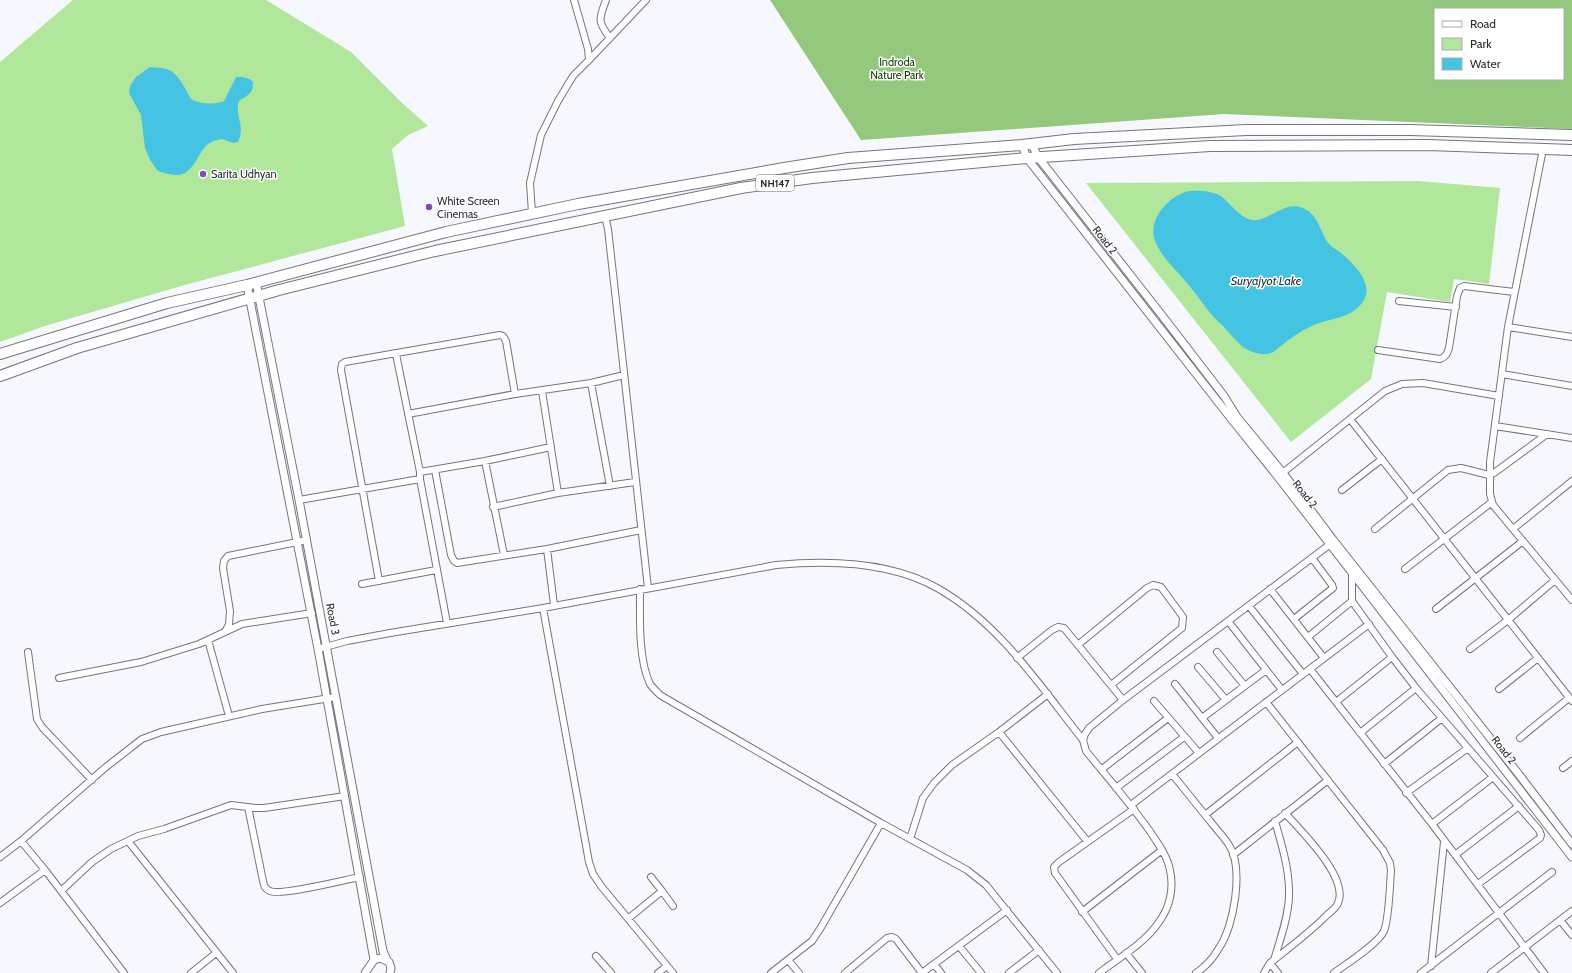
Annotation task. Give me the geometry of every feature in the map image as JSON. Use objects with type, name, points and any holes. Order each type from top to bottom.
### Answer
[{"type":"highway","name":"NH147","points":[[0,354],[167,303],[252,284],[446,232],[532,213],[848,158],[1027,145],[1074,139],[1246,130],[1410,130],[1572,135]]},
{"type":"highway","name":"NH147","points":[[0,376],[77,348],[255,297],[435,251],[741,188],[812,178],[1038,157],[1210,146],[1428,145],[1572,150]]},
{"type":"highway","points":[[520,216],[524,232]]},
{"type":"street","points":[[574,0],[588,49],[589,60]]},
{"type":"street","points":[[606,0],[600,23],[610,38]]},
{"type":"street","points":[[532,213],[530,183],[541,135],[558,101],[573,76],[646,0]]},
{"type":"street","name":"Road 2","points":[[1027,145],[1038,157],[1224,396],[1237,417],[1332,542],[1517,772],[1572,844]]},
{"type":"street","name":"Road 2","points":[[1027,145],[1027,158],[1233,422],[1281,475]]},
{"type":"street","points":[[1543,149],[1508,327],[1495,426],[1490,475],[1490,494],[1492,502],[1513,529],[1571,597]]},
{"type":"street","points":[[605,216],[608,229],[648,588]]},
{"type":"street","name":"Road 3","points":[[252,284],[307,540],[383,951],[392,971]]},
{"type":"street","points":[[1378,350],[1440,359],[1443,358],[1447,355],[1449,348],[1460,288],[1464,286],[1514,292]]},
{"type":"street","name":"Road 3","points":[[255,297],[298,542],[360,877],[372,966]]},
{"type":"street","points":[[1399,301],[1456,307]]},
{"type":"street","points":[[1508,327],[1572,337],[1572,334]]},
{"type":"street","points":[[379,581],[341,366],[345,362],[500,335],[504,336],[506,341],[515,394]]},
{"type":"street","points":[[396,354],[420,476],[436,570],[448,623]]},
{"type":"street","points":[[1502,374],[1572,386]]},
{"type":"street","points":[[408,414],[515,394],[591,383],[624,375]]},
{"type":"street","points":[[591,383],[610,486]]},
{"type":"street","points":[[1281,475],[1385,391],[1402,384],[1422,383],[1499,396]]},
{"type":"street","points":[[542,391],[558,493]]},
{"type":"street","points":[[1350,419],[1571,700],[1520,738]]},
{"type":"street","points":[[1495,426],[1572,438]]},
{"type":"street","points":[[1374,529],[1448,470],[1461,468],[1490,475],[1547,434]]},
{"type":"street","points":[[299,500],[363,489],[420,476],[435,470],[551,447]]},
{"type":"street","points":[[1342,490],[1382,459]]},
{"type":"street","points":[[485,461],[493,507],[504,555]]},
{"type":"street","points":[[435,470],[451,555],[454,561],[461,562],[547,550],[641,530]]},
{"type":"street","points":[[1513,529],[1572,481]]},
{"type":"street","points":[[493,507],[558,493],[636,482]]},
{"type":"street","points":[[1405,569],[1492,502]]},
{"type":"street","points":[[225,632],[230,618],[223,568],[224,562],[228,556],[307,540]]},
{"type":"street","points":[[1436,609],[1524,541]]},
{"type":"street","points":[[1083,740],[1084,734],[1089,728],[1124,700],[1332,542]]},
{"type":"street","name":"Road 2","points":[[1332,542],[1352,573],[1572,857]]},
{"type":"street","points":[[547,550],[554,605]]},
{"type":"street","points":[[1294,620],[1332,588],[1332,585],[1312,558]]},
{"type":"street","points":[[318,649],[327,648],[347,641],[543,608],[776,565],[805,562],[841,562],[897,572],[919,580],[960,602],[980,619],[1017,658],[1048,694],[1083,740],[1086,751],[1133,807],[1162,850],[1170,868],[1172,884],[1166,910],[1150,934],[1099,973]]},
{"type":"street","points":[[362,584],[436,570]]},
{"type":"street","points":[[1352,573],[1352,601],[1392,656],[1416,688],[1539,830],[1541,835],[1540,838],[1478,884]]},
{"type":"street","points":[[1470,649],[1556,580]]},
{"type":"street","points":[[1078,644],[1148,588],[1153,585],[1161,587],[1183,617],[1182,628],[1111,684]]},
{"type":"street","points":[[640,589],[640,632],[644,666],[651,685],[660,696],[881,823],[967,870],[986,885],[1057,973]]},
{"type":"street","points":[[1270,589],[1324,658]]},
{"type":"street","points":[[1308,637],[1352,601]]},
{"type":"street","points":[[1248,606],[1303,674]]},
{"type":"street","points":[[543,608],[589,862],[593,874],[601,886],[673,973]]},
{"type":"street","points":[[59,678],[141,662],[192,647],[242,624],[312,613]]},
{"type":"street","points":[[1228,621],[1282,690]]},
{"type":"street","points":[[1117,960],[1054,870],[1056,865],[1133,807],[1218,738],[1369,624]]},
{"type":"street","points":[[1017,658],[1058,627],[1064,628],[1124,700]]},
{"type":"street","points":[[208,640],[229,716]]},
{"type":"street","points":[[28,652],[37,719],[42,727],[92,780]]},
{"type":"street","points":[[1217,652],[1245,686]]},
{"type":"street","points":[[1336,702],[1392,656]]},
{"type":"street","points":[[1499,689],[1538,658]]},
{"type":"street","points":[[1198,667],[1226,700]]},
{"type":"street","points":[[1310,669],[1500,912],[1544,973]]},
{"type":"street","points":[[1202,718],[1266,670]]},
{"type":"street","points":[[1175,684],[1218,738]]},
{"type":"street","points":[[1360,733],[1416,688]]},
{"type":"street","points":[[910,838],[923,798],[934,783],[952,765],[999,732],[1048,694]]},
{"type":"street","points":[[0,857],[142,739],[161,732],[229,716],[336,697]]},
{"type":"street","points":[[1154,701],[1199,753]]},
{"type":"street","points":[[1266,702],[1387,856],[1390,863],[1391,870],[1384,931],[1376,941],[1334,973]]},
{"type":"street","points":[[1102,769],[1168,718]]},
{"type":"street","points":[[1384,764],[1442,718]]},
{"type":"street","points":[[999,732],[1087,841]]},
{"type":"street","points":[[1116,788],[1184,737]]},
{"type":"street","points":[[1205,815],[1298,742]]},
{"type":"street","points":[[1406,793],[1468,748]]},
{"type":"street","points":[[1563,768],[1572,761]]},
{"type":"street","points":[[1172,774],[1230,846],[1235,862],[1236,886],[1227,931],[1219,949],[1204,971],[1196,973]]},
{"type":"street","points":[[1432,824],[1493,777]]},
{"type":"street","points":[[1233,855],[1328,780]]},
{"type":"street","points":[[61,891],[92,862],[128,841],[231,805],[264,808],[345,796]]},
{"type":"street","points":[[1455,855],[1519,806]]},
{"type":"street","points":[[248,807],[263,881],[265,887],[269,891],[284,892],[360,877]]},
{"type":"street","points":[[1264,973],[1272,962],[1315,926],[1337,905],[1340,889],[1331,868],[1310,840],[1285,813]]},
{"type":"street","points":[[1275,821],[1287,870],[1289,898],[1285,924],[1272,962],[1278,973]]},
{"type":"street","points":[[771,973],[812,941],[881,823]]},
{"type":"street","points":[[21,841],[124,973]]},
{"type":"street","points":[[128,841],[232,973]]},
{"type":"street","points":[[1431,966],[1444,842]]},
{"type":"street","points":[[1082,912],[1162,850]]},
{"type":"street","points":[[0,903],[45,870]]},
{"type":"street","points":[[1423,972],[1552,872]]},
{"type":"street","points":[[651,877],[673,906]]},
{"type":"street","points":[[628,918],[662,891]]},
{"type":"street","points":[[845,973],[887,938],[892,937],[896,939],[922,973],[1007,910]]},
{"type":"street","points":[[1491,973],[1572,911]]},
{"type":"street","points":[[1560,920],[1572,936]]},
{"type":"street","points":[[959,946],[981,973]]},
{"type":"street","points":[[1009,973],[1039,950]]},
{"type":"street","points":[[191,973],[216,952]]},
{"type":"street","points":[[1126,953],[1142,973]]},
{"type":"street","points":[[596,956],[611,973]]},
{"type":"street","points":[[365,973],[380,958],[387,960]]},
{"type":"street","points":[[788,960],[799,973]]},
{"type":"street","points":[[934,964],[941,973]]},
{"type":"street","points":[[658,973],[667,966]]},
{"type":"green space","name":"Sarita Udhyan","points":[[73,0],[266,0],[351,52],[402,103],[428,126],[408,135],[392,149],[405,226],[181,286],[48,325],[0,342],[0,62]]},
{"type":"green space","name":"Indroda Nature Park","points":[[770,0],[1572,0],[1572,129],[1224,114],[861,140]]},
{"type":"green space","points":[[1418,181],[1500,188],[1489,284],[1454,279],[1450,302],[1387,292],[1371,379],[1291,442],[1086,183]]},
{"type":"water","points":[[150,67],[162,68],[171,71],[178,77],[192,100],[204,103],[224,101],[236,77],[251,80],[253,82],[253,86],[251,92],[239,101],[238,111],[241,131],[238,142],[233,143],[222,139],[207,145],[191,168],[182,174],[172,175],[158,171],[150,160],[145,148],[141,115],[129,93],[130,86],[136,77]]},
{"type":"water","name":"Suryajyot Lake","points":[[1204,191],[1221,196],[1239,213],[1252,220],[1264,218],[1282,209],[1294,206],[1300,207],[1311,213],[1329,244],[1340,252],[1362,275],[1365,282],[1366,296],[1362,303],[1346,315],[1314,325],[1304,330],[1268,354],[1260,354],[1243,347],[1213,316],[1187,282],[1168,261],[1159,249],[1154,235],[1153,228],[1155,220],[1170,201],[1176,196],[1185,192]]},
{"type":"place","name":"Sarita Udhyan","points":[[203,174]]},
{"type":"place","name":"White Screen Cinemas","points":[[429,207]]}]
